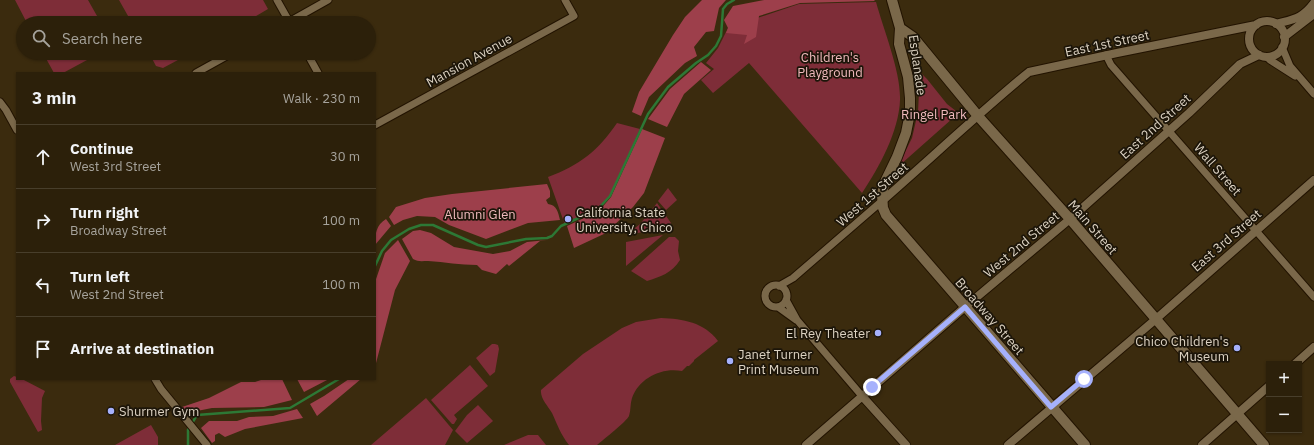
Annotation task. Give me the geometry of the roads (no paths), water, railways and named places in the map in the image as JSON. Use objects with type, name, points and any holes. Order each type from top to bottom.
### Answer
[{"type":"main road","name":"Esplanade","points":[[882,201],[884,184],[897,157],[906,133],[910,113],[910,86],[899,44],[900,28],[893,2]]},
{"type":"main road","name":"Main Street","points":[[900,28],[913,37],[978,116],[1070,219],[1264,445]]},
{"type":"main road","name":"Broadway Street","points":[[882,201],[886,215],[1085,445]]},
{"type":"street","points":[[277,0],[285,16]]},
{"type":"street","points":[[301,16],[328,0]]},
{"type":"street","name":"Mansion Avenue","points":[[376,124],[574,16],[565,0]]},
{"type":"street","points":[[1276,24],[1298,18],[1309,10],[1314,3]]},
{"type":"street","points":[[1284,37],[1314,14]]},
{"type":"street","points":[[1263,56],[1276,54],[1282,47],[1284,37],[1280,28],[1276,24],[1266,21],[1256,25],[1249,35],[1251,47],[1254,52],[1300,79]]},
{"type":"street","name":"East 1st Street","points":[[978,116],[1030,72],[1256,25]]},
{"type":"street","points":[[1282,47],[1290,66],[1314,94]]},
{"type":"street","name":"Wall Street","points":[[1106,55],[1111,65],[1314,297]]},
{"type":"street","name":"East 2nd Street","points":[[1070,219],[1168,130],[1189,113],[1240,64],[1263,56]]},
{"type":"street","points":[[198,72],[219,60]]},
{"type":"street","points":[[311,60],[317,72]]},
{"type":"street","points":[[0,102],[16,128]]},
{"type":"street","name":"West 1st Street","points":[[780,286],[793,278],[978,116]]},
{"type":"street","name":"East 3rd Street","points":[[1008,445],[1156,319],[1255,230],[1314,180]]},
{"type":"street","name":"West 2nd Street","points":[[806,445],[965,307],[1070,219]]},
{"type":"street","points":[[797,320],[778,307],[768,304],[766,301],[766,290],[772,286],[780,286],[785,290],[786,300],[797,320],[906,445]]},
{"type":"street","points":[[778,307],[786,300]]},
{"type":"street","points":[[1298,361],[1314,347]]},
{"type":"street","points":[[156,380],[176,408],[207,445]]},
{"type":"street","points":[[1202,445],[1266,389]]},
{"type":"waterway","points":[[376,264],[382,251],[391,240],[409,229],[421,225],[433,225],[478,245],[486,247],[526,239],[547,238],[552,236],[561,226],[598,209],[610,196],[648,114],[668,87],[696,63],[708,55],[716,46],[721,36],[723,9],[727,4],[734,0]]},
{"type":"waterway","points":[[188,445],[188,430],[197,415],[290,408],[337,380]]},
{"type":"place","name":"California State University, Chico","points":[[568,219]]},
{"type":"place","name":"El Rey Theater","points":[[878,333]]},
{"type":"place","name":"Chico Children's Museum","points":[[1237,348]]},
{"type":"place","name":"Janet Turner Print Museum","points":[[730,361]]},
{"type":"place","name":"Shurmer Gym","points":[[111,411]]},
{"type":"park label","name":"Children's Playground","points":[[830,64]]},
{"type":"park label","name":"Ringel Park","points":[[934,114]]},
{"type":"park label","name":"Alumni Glen","points":[[480,214]]}]
